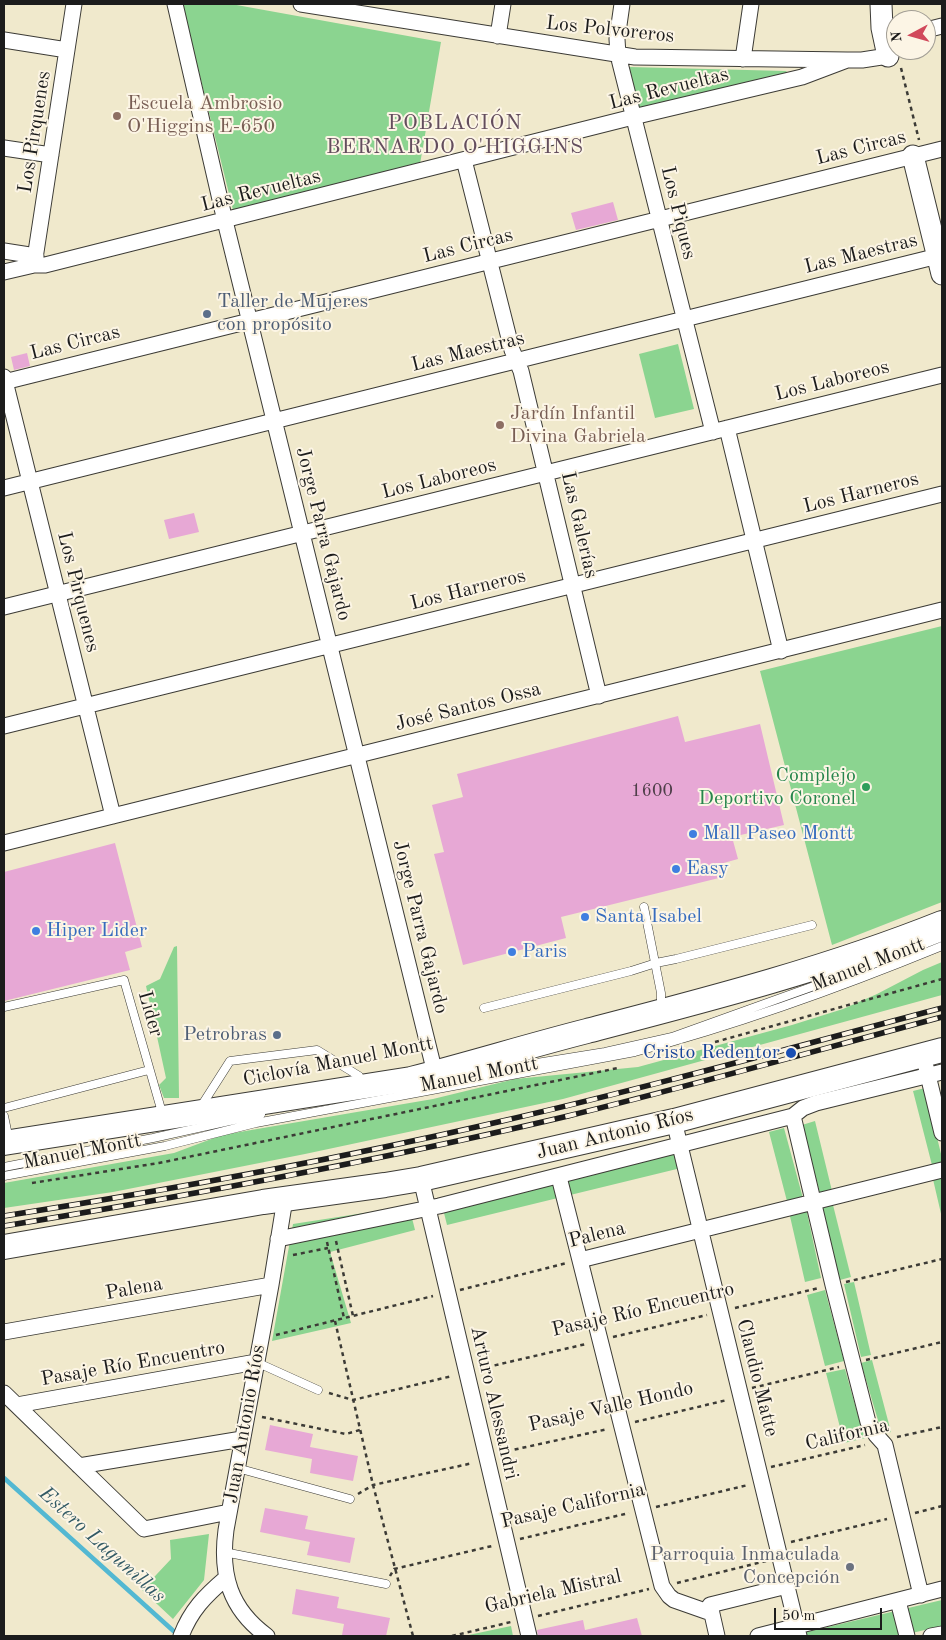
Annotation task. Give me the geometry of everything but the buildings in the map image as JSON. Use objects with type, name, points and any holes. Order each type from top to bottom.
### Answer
[{"type":"main road","name":"Manuel Montt","points":[[7,1143],[435,1073],[662,1011],[866,952],[942,923]]},
{"type":"main road","name":"Juan Antonio Ríos","points":[[4,1247],[284,1199],[385,1186],[421,1179],[674,1120],[934,1063]]},
{"type":"street","name":"Los Pirquenes","points":[[35,260],[74,4]]},
{"type":"street","name":"Jorge Parra Gajardo","points":[[175,4],[225,221],[435,1073]]},
{"type":"street","name":"Los Polvoreros","points":[[301,4],[392,11],[498,36],[635,57],[862,60],[886,46]]},
{"type":"street","points":[[498,36],[503,4]]},
{"type":"street","name":"Los Piques","points":[[622,4],[617,39],[618,55],[684,319],[755,540],[781,651]]},
{"type":"street","points":[[743,59],[752,4]]},
{"type":"street","points":[[881,4],[886,29]]},
{"type":"street","points":[[4,40],[67,50]]},
{"type":"street","name":"Las Revueltas","points":[[4,272],[35,260],[45,265],[802,77],[847,60]]},
{"type":"street","points":[[4,148],[51,155]]},
{"type":"street","name":"Las Circas","points":[[4,380],[250,321],[942,148]]},
{"type":"street","points":[[913,156],[941,262]]},
{"type":"street","name":"Las Galerías","points":[[464,160],[512,350],[521,371],[599,696]]},
{"type":"street","points":[[4,251],[35,260]]},
{"type":"street","name":"Las Maestras","points":[[4,488],[684,319],[941,262]]},
{"type":"street","name":"Los Laboreos","points":[[4,607],[942,375]]},
{"type":"street","name":"Los Pirquenes","points":[[4,380],[113,816]]},
{"type":"street","name":"Los Harneros","points":[[4,726],[942,494]]},
{"type":"street","name":"José Santos Ossa","points":[[4,843],[942,610]]},
{"type":"street","points":[[278,1239],[426,1208],[559,1177],[794,1116],[803,1108],[816,1103],[934,1063],[942,1133]]},
{"type":"street","points":[[794,1116],[833,1285],[868,1422],[882,1441],[886,1450],[921,1595]]},
{"type":"street","name":"Claudio Matte","points":[[674,1120],[798,1631]]},
{"type":"street","name":"Palena","points":[[580,1260],[942,1170]]},
{"type":"street","points":[[559,1177],[662,1586],[674,1600],[711,1609],[787,1586]]},
{"type":"street","name":"Arturo Alessandri","points":[[421,1179],[426,1208],[529,1636]]},
{"type":"street","name":"Juan Antonio Ríos","points":[[267,1636],[251,1622],[241,1609],[226,1578],[224,1552],[229,1512],[271,1285],[284,1199]]},
{"type":"street","name":"Palena","points":[[4,1332],[271,1285]]},
{"type":"street","name":"Pasaje Río Encuentro","points":[[17,1405],[256,1362]]},
{"type":"street","points":[[4,1393],[144,1529],[229,1512]]},
{"type":"street","points":[[80,1466],[242,1440]]},
{"type":"street","points":[[184,1630],[198,1605],[226,1578]]},
{"type":"street","points":[[758,1636],[798,1631],[942,1590]]},
{"type":"street","points":[[898,1601],[907,1636]]},
{"type":"street","points":[[711,1609],[717,1636]]},
{"type":"street","points":[[931,1636],[942,1634]]},
{"type":"lane","points":[[644,907],[656,963],[662,1011]]},
{"type":"lane","points":[[484,1008],[812,925]]},
{"type":"lane","name":"Manuel Montt","points":[[4,1167],[153,1138],[243,1118],[652,1042],[699,1028],[853,972],[942,937]]},
{"type":"lane","name":"Manuel Montt","points":[[4,1176],[166,1146],[256,1123],[635,1052],[696,1036],[738,1022],[942,946]]},
{"type":"lane","name":"Lider","points":[[4,1008],[124,980],[163,1118]]},
{"type":"lane","points":[[198,1112],[230,1061],[317,1050],[359,1076],[363,1085]]},
{"type":"lane","points":[[4,1108],[149,1070]]},
{"type":"lane","points":[[4,1116],[7,1143]]},
{"type":"lane","points":[[256,1362],[318,1390]]},
{"type":"lane","points":[[237,1468],[350,1499]]},
{"type":"lane","points":[[224,1552],[386,1584]]},
{"type":"path","points":[[28,1184],[159,1163],[423,1109]]},
{"type":"path","points":[[328,1228],[328,1248],[344,1318]]},
{"type":"path","points":[[328,1228],[353,1316]]},
{"type":"path","points":[[293,1255],[328,1248]]},
{"type":"path","name":"Pasaje Río Encuentro","points":[[353,1400],[942,1259]]},
{"type":"path","name":"Palena","points":[[260,1339],[580,1260]]},
{"type":"path","points":[[335,1321],[373,1485],[412,1636]]},
{"type":"path","points":[[318,1390],[353,1400]]},
{"type":"path","name":"Pasaje Valle Hondo","points":[[350,1499],[373,1485],[473,1462],[499,1453],[741,1397]]},
{"type":"path","points":[[247,1414],[346,1434],[360,1430]]},
{"type":"path","name":"California","points":[[760,1476],[882,1441],[942,1427]]},
{"type":"path","name":"Pasaje California","points":[[394,1569],[643,1510],[760,1476]]},
{"type":"path","name":"Gabriela Mistral","points":[[452,1636],[662,1586],[942,1506]]},
{"type":"green space","points":[[184,4],[231,4],[441,42],[420,164],[233,210],[183,7]]},
{"type":"green space","points":[[629,67],[786,71],[790,75],[640,112]]},
{"type":"green space","points":[[678,344],[694,409],[655,418],[639,354]]},
{"type":"green space","name":"Complejo Deportivo Coronel","points":[[942,626],[942,902],[832,945],[760,671]]},
{"type":"green space","points":[[177,946],[179,1098],[164,1098],[159,1085],[166,1078],[146,986],[160,979],[174,947]]},
{"type":"green space","points":[[942,962],[942,995],[563,1099],[305,1154],[113,1192],[4,1208],[4,1183],[174,1153],[222,1135],[433,1099],[515,1079],[638,1067],[792,1025],[843,1009]]},
{"type":"green space","points":[[925,1088],[942,1158],[942,1167],[933,1169],[913,1091]]},
{"type":"green space","points":[[815,1121],[832,1191],[820,1194],[802,1125]]},
{"type":"green space","points":[[784,1128],[804,1202],[788,1205],[769,1132]]},
{"type":"green space","points":[[677,1145],[681,1168],[447,1225],[441,1201]]},
{"type":"green space","points":[[942,1172],[942,1218],[932,1175]]},
{"type":"green space","points":[[832,1201],[851,1277],[840,1280],[820,1204]]},
{"type":"green space","points":[[409,1206],[415,1230],[330,1252],[351,1323],[272,1341],[293,1224]]},
{"type":"green space","points":[[806,1208],[821,1278],[805,1282],[789,1212]]},
{"type":"green space","points":[[854,1282],[871,1355],[861,1357],[844,1284]]},
{"type":"green space","points":[[825,1290],[844,1361],[825,1366],[807,1295]]},
{"type":"green space","points":[[872,1360],[891,1432],[884,1434],[880,1427],[861,1363]]},
{"type":"green space","points":[[845,1369],[862,1430],[870,1437],[844,1443],[826,1373]]},
{"type":"green space","points":[[209,1534],[204,1580],[173,1619],[142,1590],[171,1559],[170,1540]]},
{"type":"green space","points":[[942,1600],[942,1626],[899,1636],[790,1636]]},
{"type":"green space","points":[[511,1626],[513,1636],[464,1636]]},
{"type":"waterway","name":"Estero Lagunillas","points":[[4,1478],[179,1636]]},
{"type":"railway","points":[[4,1216],[251,1174],[436,1136],[554,1109],[942,1008]]},
{"type":"railway","points":[[4,1226],[287,1176],[498,1132],[662,1092],[942,1017]]},
{"type":"place","name":"Escuela Ambrosio O'Higgins E-650","points":[[117,116]]},
{"type":"place","name":"Taller de Mujeres con propósito","points":[[207,314]]},
{"type":"place","name":"Jardín Infantil Divina Gabriela","points":[[500,425]]},
{"type":"place","name":"Complejo Deportivo Coronel","points":[[866,787]]},
{"type":"place","name":"Mall Paseo Montt","points":[[693,834]]},
{"type":"place","name":"Easy","points":[[676,869]]},
{"type":"place","name":"Santa Isabel","points":[[585,917]]},
{"type":"place","name":"Hiper Lider","points":[[36,931]]},
{"type":"place","name":"Paris","points":[[512,952]]},
{"type":"place","name":"Petrobras","points":[[277,1035]]},
{"type":"place","name":"Cristo Redentor","points":[[791,1053]]},
{"type":"place","name":"Parroquia Inmaculada Concepción","points":[[850,1567]]},
{"type":"district","name":"POBLACIÓN BERNARDO O'HIGGINS","points":[[455,135]]}]
